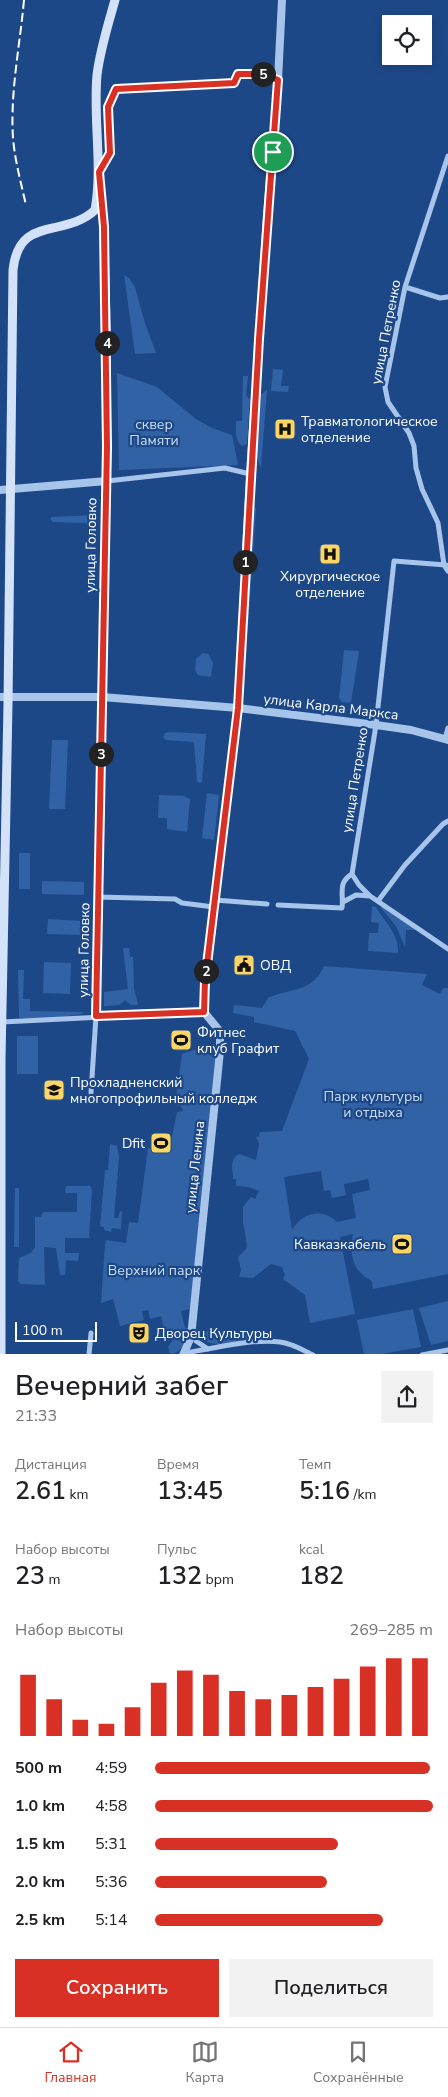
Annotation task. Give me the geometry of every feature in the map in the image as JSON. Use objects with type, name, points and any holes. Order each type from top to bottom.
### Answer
[{"type":"main road","name":"улица Головко","points":[[99,172],[97,76],[115,0]]},
{"type":"main road","points":[[1,1354],[5,490],[14,257],[24,239],[33,234],[80,219],[95,210],[99,172]]},
{"type":"street","points":[[2,1022],[204,1012],[205,981],[238,708],[250,474],[282,0]]},
{"type":"street","points":[[99,172],[110,153],[108,107],[116,89],[234,83],[238,74],[264,74],[278,80]]},
{"type":"street","name":"улица Петренко","points":[[278,905],[342,908],[342,884],[344,879],[352,874],[376,725],[394,561],[446,565],[438,523],[422,489],[416,468],[414,446],[410,433],[388,402],[385,387],[405,287],[448,156]]},
{"type":"street","name":"улица Головко","points":[[91,1093],[96,1016],[106,481],[107,338],[104,227],[99,172]]},
{"type":"street","points":[[405,287],[440,298],[448,296]]},
{"type":"street","points":[[5,490],[225,468],[250,474]]},
{"type":"street","points":[[446,565],[448,571]]},
{"type":"street","name":"улица Карла Маркса","points":[[4,697],[102,697],[238,708],[411,730],[447,739]]},
{"type":"street","points":[[447,739],[448,728]]},
{"type":"street","points":[[378,901],[405,865],[443,824],[448,822]]},
{"type":"street","points":[[352,874],[359,885],[370,896],[448,949]]},
{"type":"street","points":[[343,902],[356,895],[370,896]]},
{"type":"street","points":[[98,897],[176,899],[182,903],[267,904]]},
{"type":"street","name":"улица Ленина","points":[[183,1354],[189,1342],[191,1332],[220,1046],[218,1029],[204,1012]]},
{"type":"street","points":[[191,1332],[200,1344],[211,1350]]},
{"type":"street","points":[[89,1354],[91,1333]]},
{"type":"street","points":[[183,1354],[259,1342],[282,1342],[311,1354]]},
{"type":"street","points":[[422,1354],[448,1350]]},
{"type":"green space","points":[[124,275],[129,278],[135,287],[156,353],[135,354]]},
{"type":"green space","points":[[273,369],[283,370],[281,386],[289,386],[288,392],[271,391]]},
{"type":"green space","name":"сквер Памяти","points":[[117,373],[157,387],[196,419],[212,428],[232,435],[238,465],[119,470]]},
{"type":"green space","points":[[243,376],[248,376],[246,395],[250,400],[247,444],[242,446],[237,437],[236,421],[242,421]]},
{"type":"green space","points":[[267,390],[261,468],[256,451],[255,432],[259,396]]},
{"type":"green space","points":[[248,507],[256,508],[243,701],[238,700]]},
{"type":"green space","points":[[96,515],[98,518],[97,528],[91,531],[85,523],[53,522],[50,519],[52,517]]},
{"type":"green space","points":[[344,650],[359,651],[351,703],[342,702],[339,698]]},
{"type":"green space","points":[[203,653],[208,654],[213,663],[211,677],[198,675],[195,670],[196,659]]},
{"type":"green space","points":[[165,733],[206,734],[202,782],[199,783],[197,781],[194,742],[166,740],[163,737]]},
{"type":"green space","points":[[52,740],[68,740],[65,809],[49,809]]},
{"type":"green space","points":[[207,793],[219,795],[214,840],[202,838]]},
{"type":"green space","points":[[159,795],[184,796],[190,799],[187,832],[167,829],[167,818],[158,818]]},
{"type":"green space","points":[[19,853],[30,853],[30,889],[19,889]]},
{"type":"green space","points":[[42,881],[84,882],[84,895],[42,894]]},
{"type":"green space","points":[[381,905],[416,928],[415,930],[406,930],[405,947],[396,926],[381,908]]},
{"type":"green space","points":[[372,906],[376,907],[391,928],[398,946],[398,953],[368,951],[369,933],[378,933],[379,923],[371,922]]},
{"type":"green space","points":[[48,919],[82,921],[81,935],[47,934]]},
{"type":"green space","points":[[123,948],[129,948],[130,957],[133,957],[134,988],[138,1005],[131,1005],[125,1000],[120,1005],[104,1006],[104,992],[128,989]]},
{"type":"green space","points":[[44,962],[71,963],[70,994],[43,993]]},
{"type":"green space","name":"Парк культуры и отдыха","points":[[324,966],[427,974],[422,985],[440,994],[443,988],[448,988],[448,1274],[373,1289],[372,1281],[365,1277],[356,1267],[351,1248],[353,1234],[340,1237],[355,1314],[310,1323],[305,1295],[283,1279],[285,1275],[282,1267],[271,1264],[253,1278],[239,1277],[241,1270],[238,1257],[246,1249],[247,1245],[243,1222],[243,1207],[251,1197],[255,1199],[259,1191],[249,1187],[236,1186],[236,1179],[233,1179],[232,1168],[234,1159],[239,1154],[256,1160],[259,1144],[256,1136],[259,1137],[260,1132],[282,1131],[309,1059],[295,1031],[254,1022],[254,1017],[233,1013],[234,1005],[262,1008],[268,998],[307,985],[319,975]],"holes":[[[321,1171],[324,1191],[330,1190],[332,1198],[346,1195],[344,1184],[368,1179],[370,1190],[352,1194],[356,1218],[337,1222],[331,1217],[319,1213],[312,1214],[301,1219],[292,1230],[284,1177]]]},
{"type":"green space","points":[[18,970],[24,970],[23,999],[30,999],[30,1011],[84,1012],[82,1014],[55,1018],[19,1018]]},
{"type":"green space","points":[[17,1036],[38,1036],[38,1074],[17,1074]]},
{"type":"green space","name":"Верхний парк","points":[[194,1050],[216,1050],[190,1309],[181,1311],[185,1328],[189,1328],[186,1341],[181,1348],[170,1354],[168,1347],[180,1330],[165,1333],[161,1316],[150,1319],[148,1310],[142,1311],[144,1320],[120,1326],[113,1299],[101,1303],[105,1244],[106,1240],[126,1243],[129,1222],[138,1223],[148,1148],[169,1152],[177,1112],[183,1111],[181,1106],[175,1105],[182,1054]]},
{"type":"green space","points":[[110,1144],[117,1146],[119,1157],[114,1218],[118,1218],[120,1211],[122,1211],[121,1229],[112,1228],[111,1232],[104,1230],[104,1227],[100,1226],[105,1170],[108,1170]]},
{"type":"green space","points":[[66,1186],[90,1186],[92,1190],[89,1238],[65,1238],[65,1253],[79,1253],[78,1261],[66,1260],[65,1275],[60,1275],[56,1248],[44,1247],[45,1285],[21,1284],[18,1281],[19,1258],[31,1253],[35,1247],[35,1217],[41,1217],[43,1212],[77,1212],[77,1193],[65,1193]]},
{"type":"green space","points":[[15,1188],[19,1188],[19,1247],[14,1247]]},
{"type":"green space","points":[[448,1301],[448,1341],[431,1345],[419,1308]]},
{"type":"green space","points":[[413,1309],[421,1347],[381,1354],[364,1354],[357,1320]]},
{"type":"green space","points":[[202,1331],[260,1334],[261,1338],[220,1344],[204,1341],[198,1335]]},
{"type":"railway","points":[[24,0],[12,121],[15,155],[26,205]]},
{"type":"place","name":"Травматологическое отделение","points":[[285,429]]},
{"type":"place","name":"Хирургическое отделение","points":[[330,554]]},
{"type":"place","name":"ОВД","points":[[244,965]]},
{"type":"place","name":"Фитнес клуб Графит","points":[[181,1040]]},
{"type":"place","name":"Прохладненский многопрофильный колледж","points":[[54,1090]]},
{"type":"place","name":"Dfit","points":[[161,1143]]},
{"type":"place","name":"Кавказкабель","points":[[402,1244]]},
{"type":"place","name":"Дворец Культуры","points":[[139,1333]]},
{"type":"route","points":[[238,74],[264,74],[278,80],[273,152],[250,474],[238,708],[205,981],[204,1012],[96,1016],[107,447],[104,227],[99,172],[110,153],[108,107],[116,89],[234,83],[238,74]]}]
